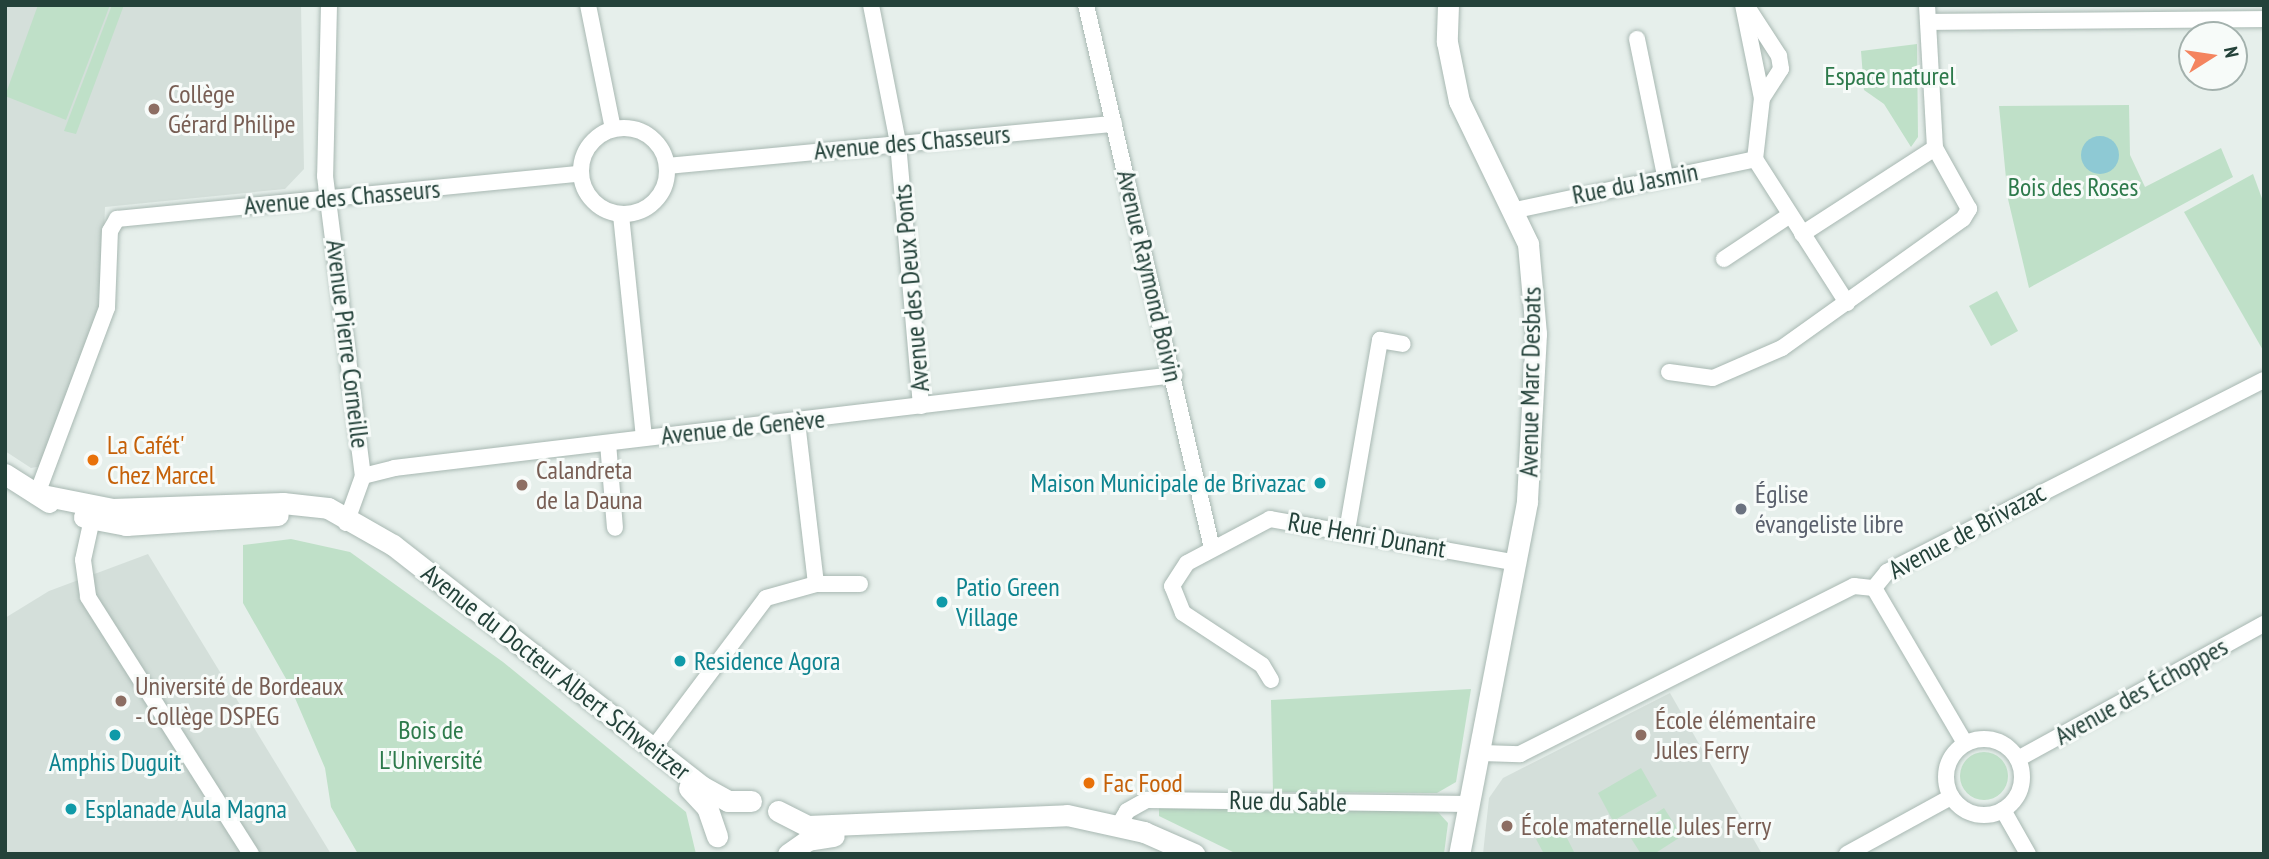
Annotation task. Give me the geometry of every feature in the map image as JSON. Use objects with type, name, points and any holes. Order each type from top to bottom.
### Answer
[{"type":"main road","name":"Avenue Marc Desbats","points":[[1448,5],[1447,41],[1459,101],[1516,210],[1532,265],[1536,358],[1532,464],[1482,753],[1459,854]]},
{"type":"main road","name":"Avenue du Docteur Albert Schweitzer","points":[[5,474],[37,494],[92,519],[126,525],[284,514],[356,528],[386,540],[716,796],[751,801],[778,811]]},
{"type":"main road","name":"Avenue du Docteur Albert Schweitzer","points":[[37,494],[112,509],[306,504],[328,508],[659,762],[707,807],[719,845]]},
{"type":"main road","points":[[719,845],[731,808],[751,801]]},
{"type":"main road","points":[[778,811],[808,826],[1021,813],[1119,825],[1194,854]]},
{"type":"main road","points":[[778,811],[789,832],[786,854]]},
{"type":"main road","points":[[786,854],[818,837],[1022,821],[1117,833],[1174,854]]},
{"type":"street","name":"Avenue Pierre Corneille","points":[[329,5],[324,29],[329,199],[363,476]]},
{"type":"street","points":[[588,5],[613,129]]},
{"type":"street","name":"Avenue des Deux Ponts","points":[[870,5],[898,143],[921,406]]},
{"type":"street","name":"Avenue Raymond Boivin","points":[[1086,5],[1174,374],[1212,548]]},
{"type":"street","points":[[1744,5],[1779,56],[1781,69],[1762,97]]},
{"type":"street","points":[[1744,5],[1762,97],[1755,159],[1847,303]]},
{"type":"street","points":[[1669,372],[1713,378],[1782,348],[1847,303],[1969,209],[1935,148],[1927,5]]},
{"type":"street","points":[[1928,22],[2264,19]]},
{"type":"street","points":[[1637,39],[1665,176]]},
{"type":"street","name":"Avenue des Chasseurs","points":[[667,166],[1114,124]]},
{"type":"street","points":[[613,129],[645,133],[667,166],[655,202],[621,215],[595,204],[580,174],[588,146],[613,129]]},
{"type":"street","points":[[1802,234],[1935,148]]},
{"type":"street","name":"Rue du Jasmin","points":[[1516,210],[1665,176],[1755,159]]},
{"type":"street","name":"Avenue des Chasseurs","points":[[37,494],[107,308],[110,231],[117,219],[580,174]]},
{"type":"street","points":[[621,215],[644,438]]},
{"type":"street","points":[[1724,259],[1790,215]]},
{"type":"street","points":[[1346,531],[1380,340],[1403,344]]},
{"type":"street","name":"Avenue de Genève","points":[[363,476],[644,438],[797,422],[1174,374]]},
{"type":"street","name":"Avenue de Brivazac","points":[[1482,753],[1520,754],[1854,586],[1874,588],[1887,572],[2264,380]]},
{"type":"street","points":[[797,422],[816,584]]},
{"type":"street","points":[[608,443],[615,528]]},
{"type":"street","points":[[356,528],[363,476]]},
{"type":"street","points":[[92,519],[83,560],[88,597],[251,854]]},
{"type":"street","name":"Rue Henri Dunant","points":[[1271,680],[1262,665],[1183,613],[1173,595],[1179,570],[1212,548],[1270,519],[1516,563]]},
{"type":"street","points":[[654,747],[766,598],[816,584],[860,584]]},
{"type":"street","points":[[1874,588],[1965,743]]},
{"type":"street","name":"Avenue des Échoppes","points":[[2018,759],[2264,624]]},
{"type":"street","points":[[1965,743],[2000,742],[2018,759],[2022,782],[2003,810]]},
{"type":"street","points":[[1965,743],[1946,773],[1951,797],[1969,812],[2003,810]]},
{"type":"street","points":[[1847,854],[1951,797]]},
{"type":"street","name":"Rue du Sable","points":[[1119,825],[1127,811],[1147,800],[1469,804]]},
{"type":"street","points":[[2003,810],[2028,854]]},
{"type":"shaded area","name":"Collège Gérard Philipe","points":[[5,5],[301,5],[304,169],[285,189],[105,207],[101,307],[42,466],[31,468],[5,451]]},
{"type":"shaded area","name":"Université de Bordeaux - Collège DSPEG","points":[[148,554],[331,854],[5,854],[5,618],[49,591]]},
{"type":"shaded area","name":"École élémentaire Jules Ferry","points":[[1670,693],[1762,854],[1483,854],[1489,798],[1503,778]]},
{"type":"green space","points":[[38,5],[110,5],[66,120],[5,96]]},
{"type":"green space","points":[[112,5],[124,5],[76,134],[64,131]]},
{"type":"green space","name":"Espace naturel","points":[[1917,44],[1918,137],[1911,147],[1884,104],[1864,90],[1861,51]]},
{"type":"green space","name":"Bois des Roses","points":[[2129,105],[2130,155],[2145,187],[2221,148],[2233,177],[2029,288],[2008,199],[1999,106]]},
{"type":"green space","points":[[2253,174],[2264,204],[2264,352],[2184,212]]},
{"type":"green space","points":[[1997,291],[2018,331],[1991,346],[1969,306]]},
{"type":"green space","name":"Bois de L'Université","points":[[291,539],[350,552],[503,662],[686,812],[696,854],[358,854],[331,807],[325,768],[289,684],[243,603],[243,545]]},
{"type":"green space","points":[[1471,689],[1456,782],[1437,793],[1273,792],[1271,700]]},
{"type":"green space","points":[[1984,752],[1993,753],[2001,759],[2007,767],[2007,785],[2001,793],[1993,799],[1984,800],[1975,799],[1967,793],[1961,785],[1960,776],[1961,767],[1967,759],[1975,753]]},
{"type":"green space","points":[[1641,768],[1657,796],[1613,821],[1598,793]]},
{"type":"green space","points":[[1159,808],[1437,811],[1448,823],[1444,854],[1237,854],[1159,816]]},
{"type":"green space","points":[[1664,808],[1682,836],[1654,854],[1641,854],[1627,832]]},
{"type":"green space","points":[[1561,826],[1575,854],[1544,854],[1536,839]]},
{"type":"water","points":[[2100,136],[2113,142],[2119,155],[2113,168],[2100,174],[2087,168],[2081,155],[2087,142]]},
{"type":"place","name":"Collège Gérard Philipe","points":[[154,109]]},
{"type":"place","name":"La Cafét' Chez Marcel","points":[[93,460]]},
{"type":"place","name":"Maison Municipale de Brivazac","points":[[1320,483]]},
{"type":"place","name":"Calandreta de la Dauna","points":[[522,485]]},
{"type":"place","name":"Église évangeliste libre","points":[[1741,509]]},
{"type":"place","name":"Patio Green Village","points":[[942,602]]},
{"type":"place","name":"Residence Agora","points":[[680,661]]},
{"type":"place","name":"Université de Bordeaux - Collège DSPEG","points":[[121,701]]},
{"type":"place","name":"Amphis Duguit","points":[[115,735]]},
{"type":"place","name":"École élémentaire Jules Ferry","points":[[1641,735]]},
{"type":"place","name":"Fac Food","points":[[1089,783]]},
{"type":"place","name":"Esplanade Aula Magna","points":[[71,809]]},
{"type":"place","name":"École maternelle Jules Ferry","points":[[1507,826]]}]
